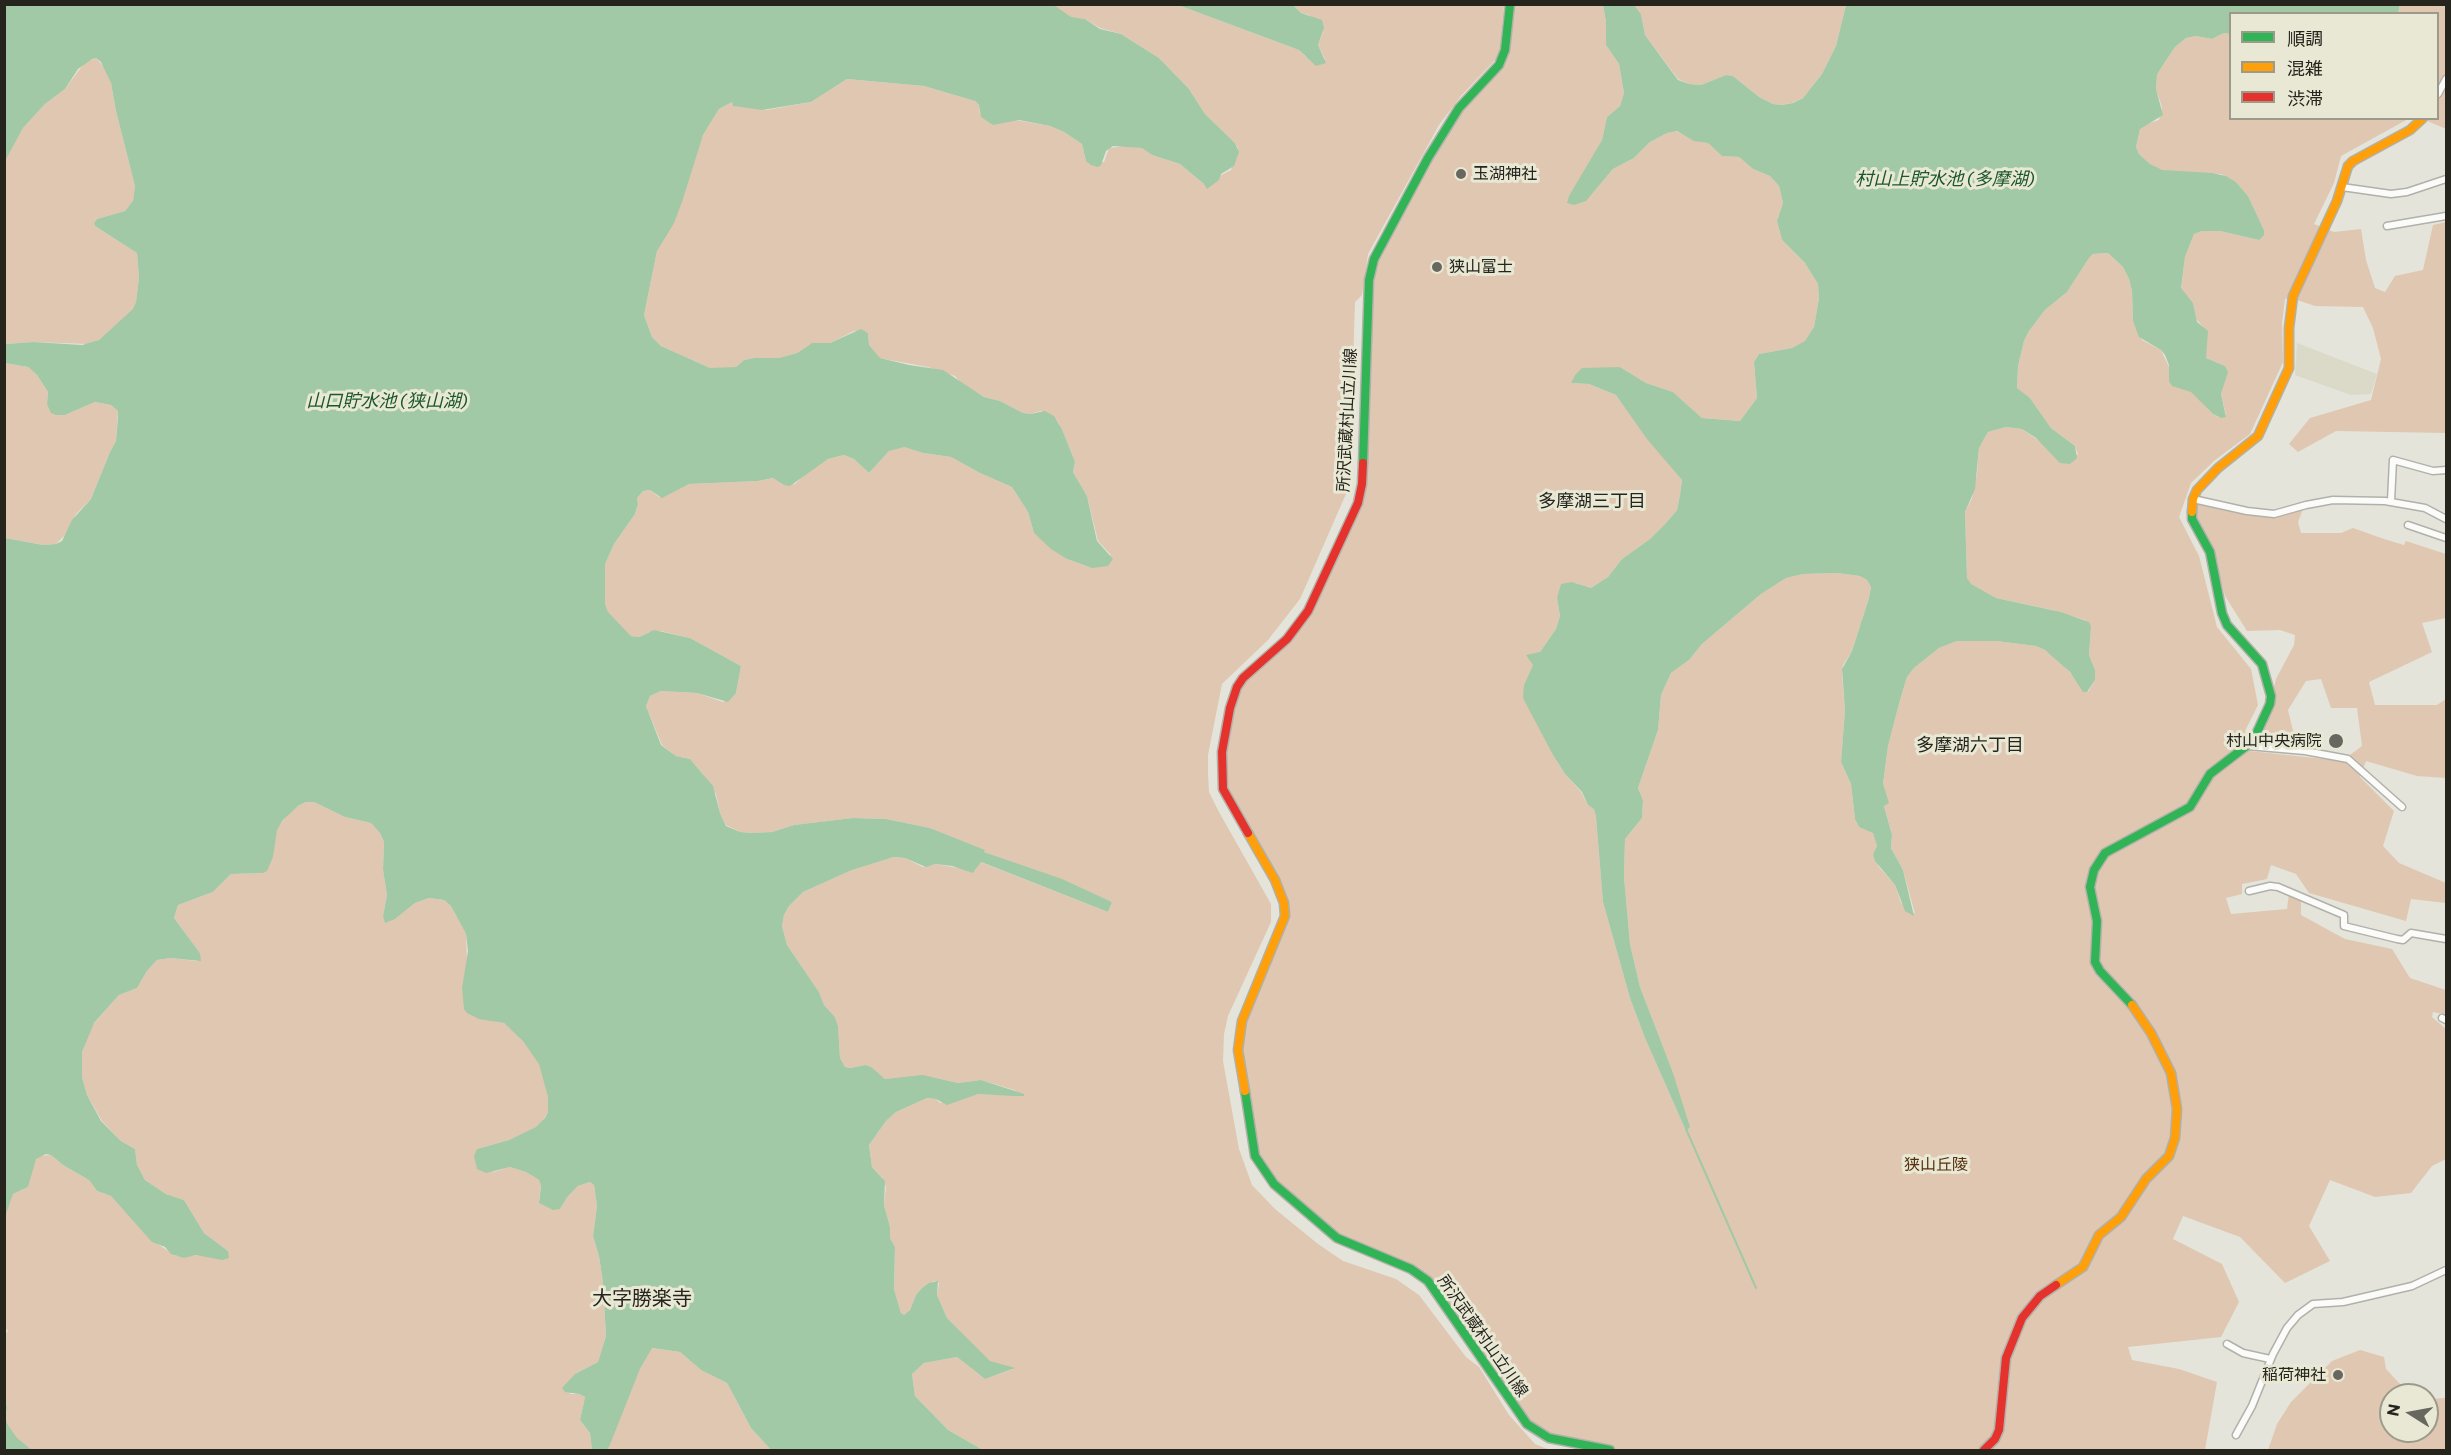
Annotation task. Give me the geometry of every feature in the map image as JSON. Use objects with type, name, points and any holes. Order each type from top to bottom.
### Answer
[{"type":"main road","name":"所沢武蔵村山立川線","points":[[1510,4],[1505,51],[1499,65],[1459,108],[1428,158],[1374,258],[1369,280],[1362,484],[1358,503],[1320,588],[1304,616],[1287,639],[1243,678],[1237,687],[1230,708],[1222,752],[1223,789],[1275,880],[1284,903],[1285,916],[1242,1021],[1238,1050],[1255,1156],[1274,1184],[1337,1238],[1411,1269],[1428,1281],[1527,1424],[1549,1438],[1610,1450]]},
{"type":"main road","points":[[1984,1450],[1995,1439],[1999,1430],[2006,1358],[2018,1324],[2040,1296],[2083,1267],[2099,1235],[2121,1217],[2146,1179],[2169,1156],[2175,1138],[2177,1109],[2171,1073],[2151,1033],[2134,1008],[2100,971],[2095,962],[2097,921],[2090,891],[2092,877],[2105,853],[2186,810],[2210,774],[2248,746],[2258,734],[2271,696],[2262,664],[2227,624],[2222,613],[2210,552],[2192,519],[2193,499],[2197,490],[2218,468],[2258,436],[2289,368],[2289,328],[2293,296],[2342,187],[2348,166],[2353,161],[2410,130],[2420,120]]},
{"type":"street","points":[[2342,187],[2391,194],[2407,192],[2446,178]]},
{"type":"street","points":[[2387,226],[2446,216]]},
{"type":"street","points":[[2391,501],[2393,460],[2433,471],[2446,470]]},
{"type":"street","points":[[2193,499],[2247,511],[2274,514],[2333,500],[2391,501],[2425,508],[2446,519]]},
{"type":"street","points":[[2408,525],[2446,538]]},
{"type":"street","points":[[2248,746],[2305,751],[2348,759],[2402,807]]},
{"type":"street","points":[[2249,891],[2270,886],[2278,887],[2344,915],[2344,926],[2397,939],[2403,940],[2411,933],[2446,939]]},
{"type":"street","points":[[2236,1436],[2252,1406],[2270,1359],[2287,1328],[2298,1315],[2313,1304],[2343,1302],[2412,1286],[2446,1270]]},
{"type":"street","points":[[2227,1344],[2243,1353],[2270,1359]]},
{"type":"shaded area","points":[[2297,343],[2377,374],[2371,394],[2351,395],[2295,375]]},
{"type":"green space","points":[[1054,5],[1178,5],[1299,50],[1306,57],[1325,59],[1318,45],[1323,32],[1309,15],[1301,13],[1293,5],[1504,5],[1500,49],[1496,59],[1461,96],[1439,125],[1368,254],[1362,295],[1355,302],[1349,487],[1300,599],[1268,640],[1222,684],[1208,755],[1208,774],[1209,792],[1271,904],[1271,922],[1228,1016],[1224,1034],[1223,1061],[1239,1149],[1252,1185],[1275,1209],[1343,1261],[1396,1279],[1419,1295],[1466,1357],[1479,1367],[1509,1415],[1535,1444],[1550,1450],[983,1450],[948,1430],[915,1396],[912,1374],[924,1363],[957,1357],[985,1379],[1013,1369],[990,1362],[947,1318],[937,1295],[939,1283],[934,1281],[922,1288],[916,1295],[910,1310],[904,1315],[901,1313],[894,1289],[895,1247],[890,1238],[890,1227],[884,1205],[886,1187],[882,1177],[872,1167],[869,1145],[886,1121],[896,1112],[927,1098],[936,1099],[940,1103],[978,1094],[1023,1096],[1014,1090],[981,1080],[958,1083],[931,1077],[885,1079],[865,1065],[845,1067],[840,1058],[838,1026],[835,1017],[824,1005],[819,992],[787,945],[782,926],[784,915],[789,906],[803,892],[852,870],[894,857],[905,858],[923,867],[935,864],[975,871],[980,862],[1108,912],[1112,902],[1062,880],[984,852],[984,850],[930,828],[886,819],[853,818],[794,825],[772,832],[752,833],[740,832],[726,825],[720,813],[716,794],[703,774],[690,759],[676,756],[662,745],[646,706],[650,696],[661,691],[697,693],[723,702],[736,693],[741,666],[690,638],[661,631],[649,632],[639,637],[631,636],[608,613],[605,604],[605,564],[614,544],[635,514],[637,498],[643,491],[650,490],[659,497],[689,484],[758,481],[774,478],[784,485],[795,484],[805,474],[828,459],[844,455],[854,459],[869,473],[889,451],[898,447],[951,457],[1012,487],[1028,512],[1034,533],[1067,559],[1089,567],[1111,555],[1098,541],[1087,496],[1073,472],[1075,462],[1062,429],[1057,420],[1041,411],[1023,413],[1000,401],[984,397],[961,383],[955,376],[928,367],[879,358],[869,345],[868,333],[854,331],[830,343],[809,345],[797,353],[780,358],[754,358],[744,360],[736,367],[710,368],[661,346],[652,337],[644,315],[657,251],[703,135],[719,109],[732,102],[734,106],[767,110],[811,102],[847,79],[924,86],[975,101],[979,105],[980,114],[1050,126],[1064,132],[1082,144],[1086,161],[1104,162],[1109,148],[1125,146],[1143,148],[1152,155],[1180,164],[1204,184],[1231,170],[1238,148],[1235,143],[1205,114],[1189,89],[1159,58],[1121,34],[1100,28],[1085,19],[1071,18]]},
{"type":"green space","name":"狭山丘陵","points":[[1510,5],[1603,5],[1606,45],[1619,64],[1624,93],[1620,106],[1607,117],[1602,140],[1578,183],[1591,195],[1613,169],[1634,158],[1650,142],[1667,133],[1676,131],[1694,140],[1708,143],[1722,156],[1739,157],[1753,169],[1770,176],[1779,186],[1783,203],[1777,221],[1782,240],[1805,263],[1818,284],[1819,298],[1814,327],[1806,341],[1792,348],[1759,354],[1754,362],[1757,398],[1740,421],[1702,418],[1673,392],[1646,383],[1620,367],[1575,375],[1572,383],[1589,384],[1616,395],[1682,480],[1680,495],[1677,510],[1665,524],[1650,539],[1622,559],[1608,577],[1591,588],[1572,582],[1557,598],[1560,616],[1556,629],[1540,652],[1524,685],[1553,755],[1588,805],[1594,808],[1603,902],[1630,998],[1686,1131],[1672,1070],[1640,987],[1630,944],[1624,877],[1625,839],[1642,818],[1643,800],[1638,788],[1658,730],[1661,695],[1671,673],[1689,660],[1702,644],[1761,594],[1786,578],[1803,574],[1837,573],[1860,576],[1867,580],[1871,587],[1869,598],[1852,651],[1843,665],[1845,710],[1841,762],[1851,784],[1855,819],[1859,827],[1873,832],[1877,846],[1873,854],[1879,867],[1895,885],[1901,903],[1915,914],[1903,870],[1891,848],[1892,835],[1884,805],[1883,784],[1888,746],[1907,677],[1914,668],[1939,648],[1957,641],[1996,641],[2036,646],[2045,650],[2060,662],[2088,692],[2095,680],[2095,670],[2089,655],[2091,627],[2085,620],[2053,610],[1996,598],[1970,584],[1967,578],[1965,512],[1972,498],[1979,448],[1988,432],[2006,427],[2022,429],[2042,443],[2078,455],[2075,446],[2051,428],[2030,398],[2017,389],[2018,366],[2029,331],[2045,310],[2067,292],[2093,254],[2108,253],[2123,267],[2129,279],[2132,291],[2133,321],[2142,340],[2161,350],[2170,369],[2213,414],[2218,417],[2226,415],[2221,394],[2225,380],[2225,366],[2206,358],[2203,327],[2196,319],[2193,303],[2181,289],[2185,257],[2194,234],[2202,231],[2220,231],[2259,240],[2264,230],[2248,196],[2236,182],[2221,174],[2162,171],[2139,154],[2136,147],[2140,129],[2143,125],[2159,120],[2162,107],[2156,89],[2157,75],[2161,68],[2175,47],[2186,38],[2196,36],[2212,39],[2224,33],[2229,34],[2229,120],[2406,120],[2341,156],[2334,183],[2314,224],[2334,232],[2361,229],[2366,260],[2375,288],[2385,292],[2395,276],[2423,270],[2433,225],[2446,222],[2446,433],[2336,431],[2298,452],[2289,444],[2310,418],[2371,400],[2381,359],[2373,328],[2363,307],[2315,306],[2291,298],[2285,299],[2282,323],[2283,362],[2250,434],[2215,460],[2191,483],[2179,517],[2199,556],[2217,627],[2251,669],[2258,705],[2245,731],[2250,751],[2342,761],[2362,746],[2357,708],[2331,708],[2321,679],[2306,681],[2288,710],[2295,739],[2283,744],[2268,739],[2263,730],[2276,679],[2294,645],[2295,635],[2280,630],[2247,631],[2225,596],[2214,555],[2198,523],[2195,506],[2201,503],[2249,515],[2279,516],[2303,509],[2298,522],[2301,533],[2341,533],[2353,528],[2404,545],[2406,541],[2446,554],[2446,618],[2422,623],[2432,652],[2369,682],[2375,705],[2437,705],[2446,699],[2446,778],[2417,776],[2366,761],[2360,777],[2394,811],[2383,846],[2399,863],[2446,883],[2446,903],[2411,899],[2406,921],[2309,893],[2296,874],[2271,865],[2267,879],[2242,884],[2242,894],[2226,898],[2231,914],[2287,909],[2289,893],[2301,898],[2301,915],[2345,939],[2392,949],[2410,978],[2446,990],[2446,1015],[2433,1012],[2432,1017],[2446,1029],[2446,1159],[2432,1166],[2411,1193],[2375,1197],[2330,1180],[2309,1226],[2330,1261],[2285,1283],[2240,1237],[2183,1216],[2173,1239],[2222,1264],[2239,1302],[2221,1337],[2128,1347],[2132,1360],[2179,1369],[2217,1382],[2205,1450],[1610,1450],[1538,1433],[1428,1281],[1345,1242],[1274,1184],[1252,1142],[1238,1042],[1278,934],[1284,903],[1221,777],[1237,687],[1294,631],[1358,503],[1374,259],[1459,108],[1499,65]]},
{"type":"green space","points":[[1634,5],[1846,5],[1836,46],[1822,74],[1803,98],[1782,105],[1773,104],[1759,97],[1733,76],[1726,75],[1701,85],[1689,84],[1678,79],[1645,35],[1641,14]]},
{"type":"green space","points":[[2400,5],[2446,5],[2446,129],[2425,120],[2439,120],[2439,12],[2398,12]]},
{"type":"green space","points":[[96,58],[105,68],[111,83],[135,186],[133,202],[125,211],[97,219],[94,223],[95,226],[137,253],[139,278],[136,302],[133,310],[105,335],[88,344],[34,342],[5,344],[4,161],[23,128],[45,104],[65,89],[85,62]]},
{"type":"green space","points":[[5,363],[28,367],[37,375],[48,392],[47,404],[65,415],[95,402],[111,405],[118,411],[116,441],[91,499],[76,514],[66,534],[56,544],[43,545],[5,538]]},
{"type":"green space","points":[[306,802],[314,802],[345,817],[371,823],[380,833],[384,842],[383,870],[387,895],[383,916],[395,919],[415,903],[429,898],[444,900],[451,906],[466,934],[467,961],[494,1021],[504,1023],[514,1031],[540,1064],[548,1097],[548,1112],[541,1124],[533,1129],[509,1140],[477,1149],[493,1172],[510,1167],[526,1172],[539,1180],[541,1186],[539,1200],[560,1209],[578,1186],[590,1182],[594,1185],[597,1206],[593,1236],[603,1283],[606,1336],[598,1362],[575,1374],[570,1394],[585,1397],[580,1420],[590,1433],[592,1450],[32,1450],[16,1438],[8,1425],[5,1417],[7,1408],[4,1392],[4,1335],[8,1331],[4,1326],[4,1217],[13,1194],[28,1187],[33,1163],[39,1156],[51,1155],[89,1180],[97,1191],[111,1196],[156,1243],[176,1256],[206,1255],[222,1260],[228,1251],[204,1233],[184,1200],[166,1194],[145,1180],[137,1165],[135,1149],[121,1141],[102,1121],[87,1095],[82,1077],[82,1052],[90,1028],[119,995],[137,988],[157,960],[170,958],[197,961],[200,953],[174,918],[178,905],[213,892],[231,874],[263,873],[277,829],[291,810]]},
{"type":"green space","points":[[651,1348],[680,1352],[701,1370],[727,1383],[751,1428],[771,1450],[606,1450]]},
{"type":"green space","points":[[2360,1350],[2384,1357],[2386,1369],[2399,1383],[2379,1383],[2379,1443],[2439,1443],[2439,1398],[2446,1398],[2446,1450],[2268,1450],[2277,1424],[2291,1402],[2332,1361]]},
{"type":"water","name":"山口貯水池 (狭山湖)","points":[[5,4],[1054,5],[1071,17],[1085,19],[1100,29],[1121,34],[1159,58],[1189,89],[1205,114],[1235,143],[1239,152],[1234,166],[1221,174],[1219,180],[1207,189],[1180,164],[1152,155],[1142,148],[1113,146],[1106,151],[1101,165],[1098,167],[1091,165],[1086,161],[1082,144],[1064,132],[1050,126],[1019,120],[993,125],[981,117],[979,105],[975,101],[924,86],[847,79],[811,102],[762,110],[733,106],[732,102],[719,109],[703,135],[674,223],[657,251],[644,315],[652,337],[661,346],[710,368],[736,367],[744,360],[754,358],[779,358],[797,353],[812,343],[830,343],[861,329],[868,333],[869,345],[880,358],[943,370],[984,397],[1000,401],[1023,413],[1045,411],[1054,416],[1062,429],[1075,462],[1073,472],[1087,496],[1097,541],[1113,559],[1108,566],[1092,568],[1067,559],[1051,549],[1034,533],[1028,512],[1012,487],[951,457],[923,453],[904,447],[889,451],[869,473],[854,459],[844,455],[828,459],[790,486],[773,478],[758,481],[689,484],[662,498],[650,490],[643,491],[637,498],[635,514],[614,544],[605,564],[605,604],[608,612],[631,636],[639,637],[654,630],[690,638],[741,666],[736,693],[728,702],[697,693],[661,691],[650,696],[646,706],[661,745],[676,756],[690,759],[713,786],[726,826],[740,832],[752,833],[772,832],[794,825],[853,818],[886,819],[930,828],[985,850],[984,852],[1062,879],[1112,902],[1108,912],[981,862],[973,873],[952,866],[935,864],[926,867],[905,858],[894,857],[852,870],[803,892],[789,906],[784,915],[782,926],[787,945],[819,992],[824,1005],[835,1017],[838,1026],[840,1058],[845,1067],[865,1065],[871,1067],[885,1079],[923,1075],[958,1083],[981,1080],[1024,1094],[1024,1096],[1012,1096],[978,1094],[947,1105],[936,1099],[927,1098],[896,1112],[886,1121],[869,1145],[872,1167],[885,1181],[884,1205],[890,1227],[890,1238],[895,1247],[894,1289],[901,1313],[904,1315],[910,1310],[916,1295],[922,1288],[938,1281],[937,1295],[947,1318],[990,1361],[1015,1368],[985,1379],[957,1357],[924,1363],[912,1374],[915,1396],[948,1430],[983,1450],[771,1450],[751,1428],[727,1383],[701,1370],[680,1352],[652,1348],[640,1369],[609,1447],[606,1450],[592,1450],[590,1433],[580,1420],[585,1397],[565,1392],[562,1388],[575,1374],[598,1362],[606,1336],[603,1283],[593,1236],[597,1206],[594,1185],[590,1182],[578,1186],[560,1209],[553,1210],[539,1203],[541,1186],[539,1180],[526,1172],[510,1167],[486,1173],[477,1169],[474,1156],[477,1149],[509,1140],[536,1127],[545,1118],[548,1112],[548,1097],[539,1064],[523,1041],[504,1023],[479,1019],[464,1009],[462,988],[468,951],[466,934],[451,906],[444,900],[429,898],[415,903],[395,919],[385,923],[383,916],[387,895],[383,870],[384,842],[380,833],[371,823],[345,817],[314,802],[306,802],[298,806],[283,820],[277,830],[273,857],[267,871],[231,874],[213,892],[178,905],[174,918],[200,953],[201,961],[170,958],[157,960],[137,988],[119,995],[94,1023],[82,1052],[82,1077],[87,1095],[101,1121],[121,1141],[135,1149],[137,1165],[145,1180],[166,1194],[184,1200],[204,1233],[228,1251],[229,1258],[222,1260],[196,1255],[184,1258],[171,1254],[165,1247],[152,1242],[111,1196],[97,1191],[89,1180],[46,1154],[36,1159],[28,1187],[13,1194],[5,1217],[5,538],[43,545],[62,541],[72,520],[91,499],[116,441],[118,411],[111,405],[95,402],[65,415],[51,413],[47,404],[48,392],[37,375],[28,367],[5,363],[5,344],[34,342],[82,345],[99,340],[133,309],[139,278],[137,253],[95,226],[94,223],[97,219],[125,211],[133,201],[135,186],[111,83],[101,62],[96,58],[92,59],[78,69],[65,89],[45,104],[23,128],[5,161]]},
{"type":"water","points":[[1178,5],[1293,5],[1301,13],[1322,20],[1324,28],[1318,45],[1326,63],[1316,66],[1299,50]]},
{"type":"water","name":"村山上貯水池 (多摩湖)","points":[[1603,5],[1634,5],[1641,14],[1645,35],[1678,80],[1701,85],[1726,75],[1733,76],[1759,97],[1773,104],[1782,105],[1803,98],[1822,74],[1836,46],[1846,5],[2400,5],[2398,12],[2229,12],[2229,34],[2224,33],[2212,39],[2196,36],[2186,38],[2175,47],[2157,75],[2156,89],[2163,115],[2140,129],[2136,147],[2139,154],[2150,164],[2162,170],[2212,173],[2226,176],[2236,182],[2248,196],[2264,230],[2264,235],[2259,240],[2220,231],[2202,231],[2194,234],[2185,257],[2181,288],[2193,303],[2197,322],[2208,331],[2206,358],[2225,366],[2228,372],[2221,394],[2226,417],[2221,418],[2213,414],[2191,392],[2172,386],[2169,381],[2169,365],[2165,355],[2161,350],[2139,337],[2133,321],[2132,291],[2129,279],[2123,267],[2108,253],[2093,254],[2067,292],[2045,310],[2029,331],[2018,366],[2017,388],[2030,398],[2051,428],[2075,446],[2077,458],[2070,464],[2060,463],[2036,438],[2022,429],[2006,427],[1988,432],[1979,448],[1975,489],[1965,512],[1967,578],[1971,584],[1996,598],[2061,612],[2089,622],[2091,627],[2089,655],[2095,670],[2095,680],[2087,692],[2083,692],[2070,672],[2045,650],[2036,646],[1996,641],[1957,641],[1939,648],[1914,668],[1907,677],[1888,746],[1883,784],[1889,803],[1884,806],[1892,835],[1891,848],[1903,870],[1914,916],[1905,911],[1895,885],[1875,861],[1873,854],[1877,846],[1873,833],[1859,827],[1855,819],[1851,784],[1841,762],[1845,710],[1842,669],[1852,651],[1869,598],[1871,587],[1867,580],[1860,576],[1837,573],[1803,574],[1786,578],[1761,594],[1702,644],[1689,660],[1671,673],[1661,695],[1658,730],[1638,788],[1643,800],[1642,818],[1625,839],[1624,877],[1630,944],[1640,987],[1672,1070],[1690,1127],[1686,1131],[1630,998],[1603,902],[1594,809],[1588,805],[1582,792],[1565,774],[1523,698],[1524,685],[1533,665],[1526,655],[1540,652],[1556,629],[1560,616],[1557,598],[1561,584],[1572,582],[1591,588],[1608,577],[1622,559],[1650,539],[1665,524],[1677,510],[1680,495],[1682,480],[1647,439],[1616,395],[1589,384],[1571,383],[1575,375],[1582,368],[1620,367],[1646,383],[1673,392],[1702,418],[1740,421],[1757,398],[1754,362],[1759,354],[1792,348],[1805,341],[1814,327],[1819,298],[1818,284],[1805,263],[1782,240],[1777,221],[1783,203],[1779,186],[1770,176],[1753,169],[1739,157],[1722,156],[1708,143],[1694,141],[1677,131],[1667,133],[1650,142],[1634,158],[1613,169],[1586,201],[1574,205],[1567,203],[1602,140],[1607,117],[1620,106],[1624,93],[1619,64],[1606,45]]},
{"type":"water","points":[[4,1392],[7,1408],[5,1417],[8,1425],[17,1438],[32,1450],[5,1450]]},
{"type":"waterway","points":[[1686,1129],[1756,1288]]},
{"type":"traffic: fast","points":[[1363,463],[1369,280],[1374,259],[1428,158],[1459,108],[1499,65],[1505,50],[1510,4]]},
{"type":"traffic: fast","points":[[2132,1005],[2100,971],[2095,962],[2097,921],[2090,887],[2094,870],[2105,853],[2190,807],[2210,774],[2253,741],[2270,704],[2271,696],[2262,664],[2227,625],[2222,613],[2210,552],[2192,519],[2192,512]]},
{"type":"traffic: fast","points":[[1245,1091],[1255,1156],[1274,1184],[1337,1238],[1411,1269],[1428,1281],[1527,1424],[1549,1438],[1610,1450]]},
{"type":"traffic: slow","points":[[2192,512],[2193,499],[2197,490],[2218,468],[2258,436],[2289,368],[2289,328],[2293,296],[2337,201],[2348,166],[2353,161],[2410,130],[2421,120]]},
{"type":"traffic: slow","points":[[1245,1091],[1238,1050],[1242,1021],[1285,916],[1284,903],[1275,880],[1248,833]]},
{"type":"traffic: slow","points":[[2056,1285],[2083,1267],[2099,1235],[2121,1217],[2146,1179],[2169,1156],[2175,1138],[2177,1109],[2171,1073],[2151,1033],[2132,1005]]},
{"type":"traffic: jam","points":[[1248,833],[1223,789],[1222,752],[1230,708],[1237,687],[1243,678],[1287,639],[1308,611],[1358,503],[1363,463]]},
{"type":"traffic: jam","points":[[1984,1450],[1995,1439],[1999,1430],[2006,1358],[2022,1318],[2040,1296],[2056,1285]]},
{"type":"place","name":"玉湖神社","points":[[1461,174]]},
{"type":"place","name":"狭山富士","points":[[1437,267]]},
{"type":"place","name":"村山中央病院","points":[[2336,741]]},
{"type":"place","name":"稲荷神社","points":[[2338,1375]]},
{"type":"district","name":"多摩湖三丁目","points":[[1592,501]]},
{"type":"district","name":"多摩湖六丁目","points":[[1970,745]]},
{"type":"district","name":"大字勝楽寺","points":[[642,1298]]}]
